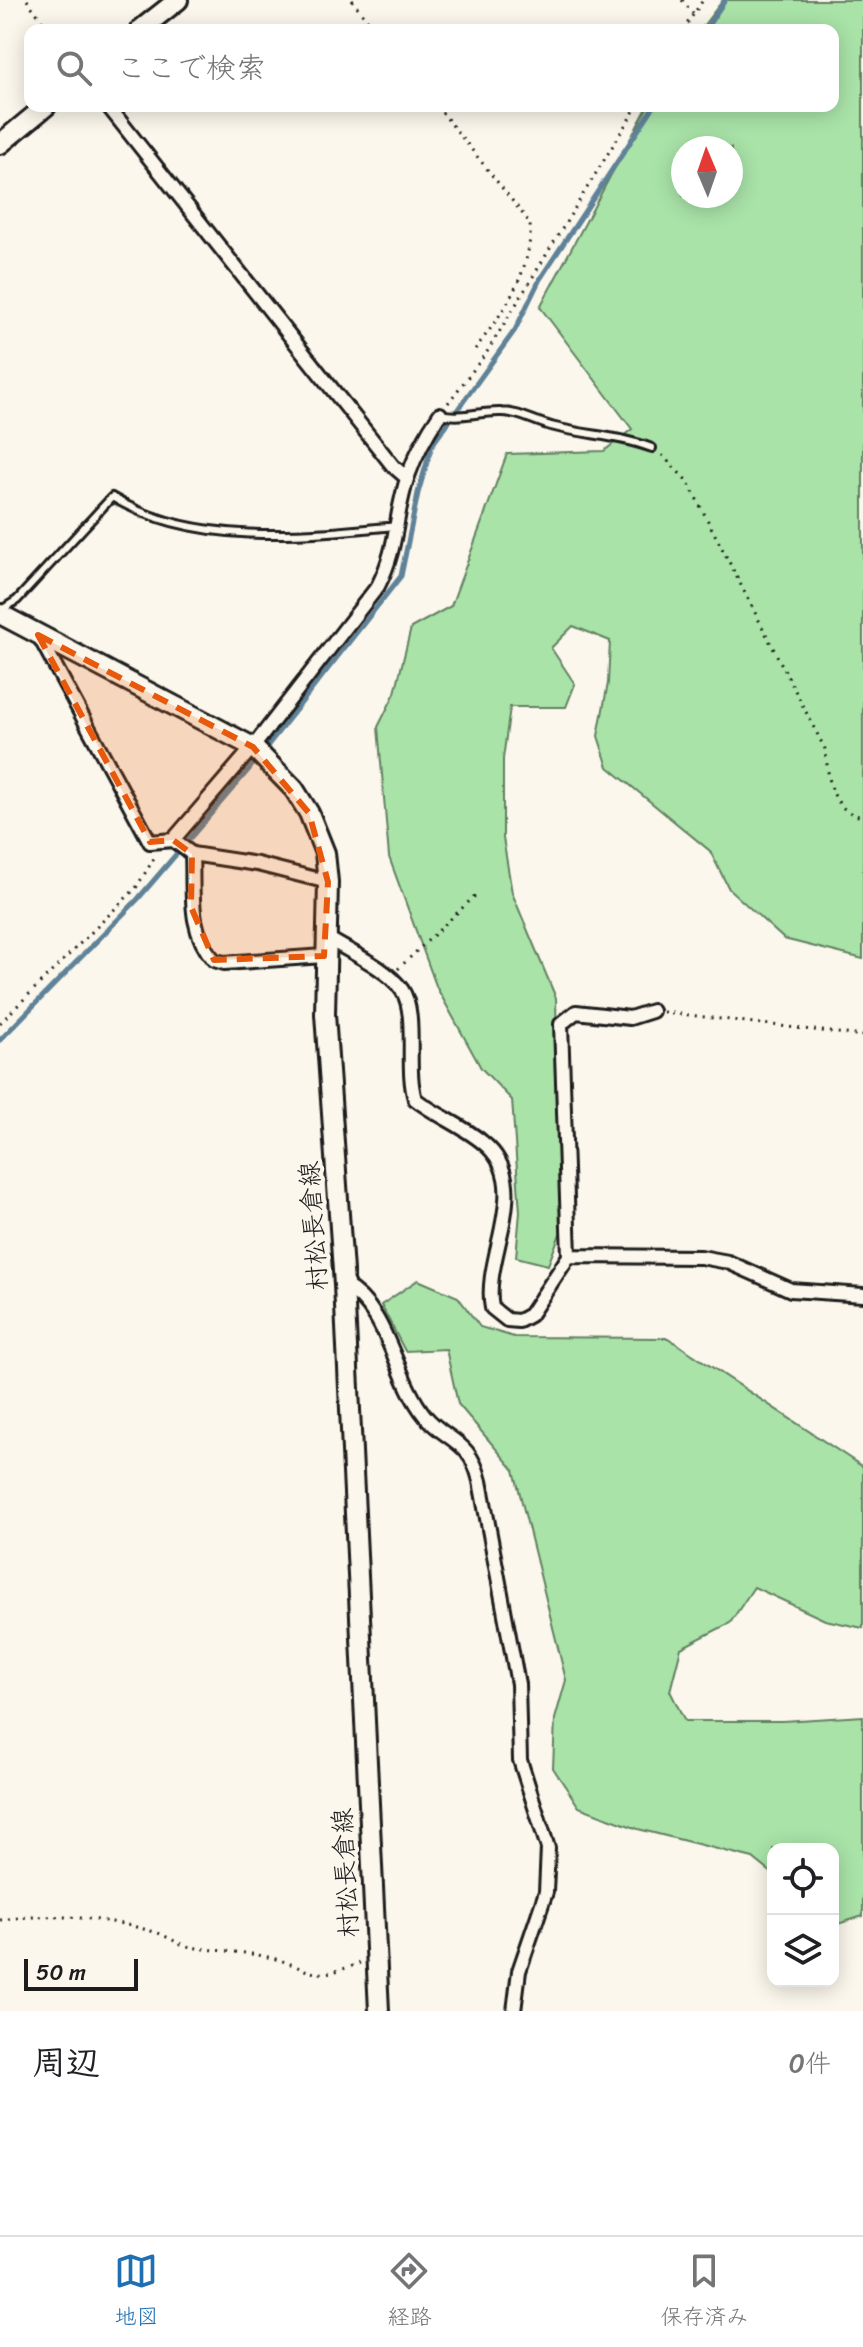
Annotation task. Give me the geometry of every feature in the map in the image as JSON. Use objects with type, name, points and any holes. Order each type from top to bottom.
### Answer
[{"type":"main road","points":[[148,24],[178,0]]},
{"type":"main road","points":[[0,144],[39,112]]},
{"type":"main road","name":"村松長倉線","points":[[0,613],[253,747],[294,789],[309,813],[325,853],[328,882],[325,946],[379,2011]]},
{"type":"street","points":[[113,112],[248,286],[393,466],[407,478]]},
{"type":"street","points":[[173,840],[253,747],[378,586],[392,559],[407,478],[424,437],[440,414]]},
{"type":"street","points":[[38,635],[150,842],[173,840],[192,854],[257,864],[328,882]]},
{"type":"street","points":[[192,854],[191,907],[197,930],[214,960],[224,963],[325,946],[389,977],[402,991],[407,1003],[409,1074],[415,1099],[481,1140],[500,1161],[505,1204],[489,1288],[492,1308],[507,1320],[519,1321],[530,1315],[569,1256],[561,1024],[576,1012],[630,1018],[652,1011]]},
{"type":"street","points":[[569,1256],[701,1257],[728,1262],[791,1290],[863,1295]]},
{"type":"street","points":[[344,1285],[358,1293],[374,1314],[422,1412],[456,1439],[478,1474],[518,1684],[520,1760],[548,1848],[546,1892],[519,1971],[514,2011]]},
{"type":"lane","points":[[440,414],[460,418],[498,411],[516,413],[552,426],[633,441],[652,448]]},
{"type":"lane","points":[[0,613],[17,600],[112,497],[160,522],[232,530],[312,534],[398,525]]},
{"type":"path","points":[[27,0],[45,24]]},
{"type":"path","points":[[352,0],[370,24]]},
{"type":"path","points":[[682,0],[693,14]]},
{"type":"path","points":[[687,24],[703,0]]},
{"type":"path","points":[[442,112],[530,223],[531,242],[522,276],[472,353]]},
{"type":"path","points":[[440,414],[487,352],[633,112]]},
{"type":"path","points":[[652,448],[673,466],[695,496],[825,749],[830,787],[840,806],[850,814],[863,817]]},
{"type":"path","points":[[0,1023],[136,888],[160,850],[173,840]]},
{"type":"path","points":[[389,977],[479,892]]},
{"type":"path","points":[[652,1011],[863,1036]]},
{"type":"path","points":[[0,1920],[47,1915],[126,1926],[152,1931],[192,1947],[261,1955],[324,1975],[374,1958]]},
{"type":"highlighted area","points":[[38,635],[253,747],[309,813],[328,882],[324,956],[214,960],[191,907],[192,854],[173,840],[150,842]]},
{"type":"green space","points":[[723,0],[863,0],[863,959],[784,939],[729,889],[710,851],[608,767],[598,736],[608,683],[610,641],[573,626],[551,648],[575,684],[566,707],[510,707],[503,759],[503,838],[512,893],[556,998],[561,1231],[548,1265],[516,1257],[520,1212],[512,1100],[481,1068],[437,988],[389,857],[378,727],[395,693],[411,628],[451,606],[507,454],[604,451],[632,429],[540,307],[645,112],[839,112],[839,24],[705,24]]},
{"type":"green space","points":[[418,1280],[458,1297],[480,1327],[514,1337],[668,1338],[863,1467],[863,1628],[825,1620],[754,1587],[730,1623],[681,1648],[670,1691],[685,1721],[782,1721],[863,1716],[863,1916],[839,1924],[839,1843],[767,1843],[767,1869],[753,1858],[638,1829],[579,1807],[553,1768],[555,1719],[566,1680],[514,1470],[458,1404],[446,1349],[405,1351],[381,1305]]},
{"type":"waterway","points":[[709,24],[725,0]]},
{"type":"waterway","points":[[0,1040],[137,900],[250,768],[401,576],[418,493],[432,445],[515,330],[540,279],[650,112]]}]
